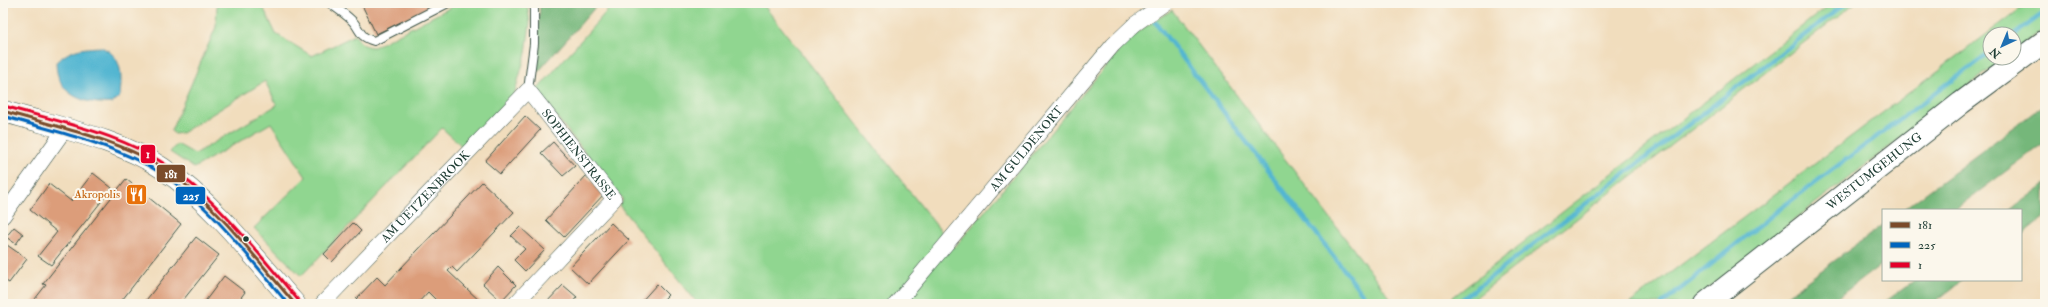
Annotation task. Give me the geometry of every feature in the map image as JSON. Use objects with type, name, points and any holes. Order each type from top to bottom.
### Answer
[{"type":"main road","name":"WESTUMGEHUNG","points":[[1705,304],[1955,107],[2045,41]]},
{"type":"main road","points":[[3,111],[114,145],[162,168],[184,185],[220,219],[295,304]]},
{"type":"street","name":"AM GULDENORT","points":[[896,304],[1113,46],[1135,24],[1166,3]]},
{"type":"street","name":"AM UETZENBROOK","points":[[322,304],[528,90]]},
{"type":"street","name":"SOPHIENSTRASSE","points":[[515,304],[614,199],[528,90]]},
{"type":"street","points":[[3,216],[65,130]]},
{"type":"lane","points":[[330,3],[355,24],[359,33],[374,41],[448,3]]},
{"type":"lane","points":[[528,90],[534,44],[534,3]]},
{"type":"green space","points":[[217,3],[261,3],[276,34],[312,56],[355,35],[363,44],[374,47],[459,3],[527,3],[530,23],[526,53],[514,95],[464,148],[442,128],[301,276],[254,228],[306,177],[271,123],[194,168],[170,152],[177,144],[195,154],[277,105],[265,81],[182,133],[175,134],[171,131],[216,27]]},
{"type":"green space","points":[[540,3],[599,3],[538,72],[536,70]]},
{"type":"green space","points":[[614,3],[762,3],[954,248],[1126,42],[1146,26],[1172,10],[1395,304],[698,304],[619,205],[623,200],[536,91]]},
{"type":"green space","points":[[1832,3],[1855,3],[1467,304],[1444,304]]},
{"type":"green space","points":[[2028,3],[2045,3],[2045,28],[2022,45],[2022,26],[1998,26]]},
{"type":"green space","points":[[1982,38],[1982,66],[1995,66],[1808,209],[1689,304],[1629,304]]},
{"type":"green space","points":[[2045,104],[2045,142],[1955,209],[1904,209]]},
{"type":"green space","points":[[2045,184],[2045,216],[2022,234],[2022,209],[2011,209]]},
{"type":"green space","points":[[1882,226],[1882,264],[1829,304],[1776,304]]},
{"type":"green space","points":[[1914,281],[1962,281],[1932,304],[1882,304]]},
{"type":"water","points":[[101,47],[114,56],[120,67],[120,96],[113,103],[92,102],[82,100],[74,96],[66,90],[57,73],[56,62],[67,54],[77,50]]},
{"type":"building","points":[[361,3],[441,3],[376,34]]},
{"type":"building","points":[[525,116],[540,130],[500,174],[485,161]]},
{"type":"building","points":[[553,142],[575,166],[563,176],[541,153]]},
{"type":"building","points":[[93,173],[112,188],[51,265],[38,256],[57,232],[30,210],[49,184],[71,201]]},
{"type":"building","points":[[586,176],[605,193],[564,237],[546,220]]},
{"type":"building","points":[[126,179],[181,224],[119,304],[31,304],[46,285],[43,284]]},
{"type":"building","points":[[482,182],[514,212],[457,272],[452,267],[448,271],[483,304],[440,304],[428,292],[417,304],[362,304],[356,299],[377,277],[385,285]]},
{"type":"building","points":[[353,223],[361,231],[332,262],[324,254]]},
{"type":"building","points":[[611,223],[629,240],[588,284],[570,267]]},
{"type":"building","points":[[14,227],[23,234],[16,244],[6,237]]},
{"type":"building","points":[[520,227],[545,250],[525,271],[514,260],[525,249],[511,236]]},
{"type":"building","points":[[196,237],[219,255],[180,304],[143,304]]},
{"type":"building","points":[[7,245],[27,259],[9,283],[3,279],[3,251]]},
{"type":"building","points":[[498,267],[516,285],[501,301],[483,284]]},
{"type":"building","points":[[224,276],[245,292],[236,304],[203,304]]},
{"type":"building","points":[[657,284],[668,295],[661,302],[663,304],[639,304]]},
{"type":"building","points":[[563,285],[577,297],[571,304],[545,304]]},
{"type":"waterway","points":[[1456,304],[1846,3]]},
{"type":"waterway","points":[[2022,29],[2045,12]]},
{"type":"waterway","points":[[1156,23],[1370,304]]},
{"type":"waterway","points":[[1662,304],[1781,208],[1982,58]]},
{"type":"transit line","name":"1","points":[[4,106],[78,126],[114,138],[148,154],[170,168],[211,201],[230,220],[299,301]]},
{"type":"transit line","name":"181","points":[[3,111],[110,142],[144,157],[166,170],[187,186],[226,223],[295,304]]},
{"type":"transit line","name":"225","points":[[3,116],[91,141],[125,154],[163,175],[184,190],[221,225],[288,304]]},
{"type":"place","name":"Akropolis","points":[[136,194]]}]
